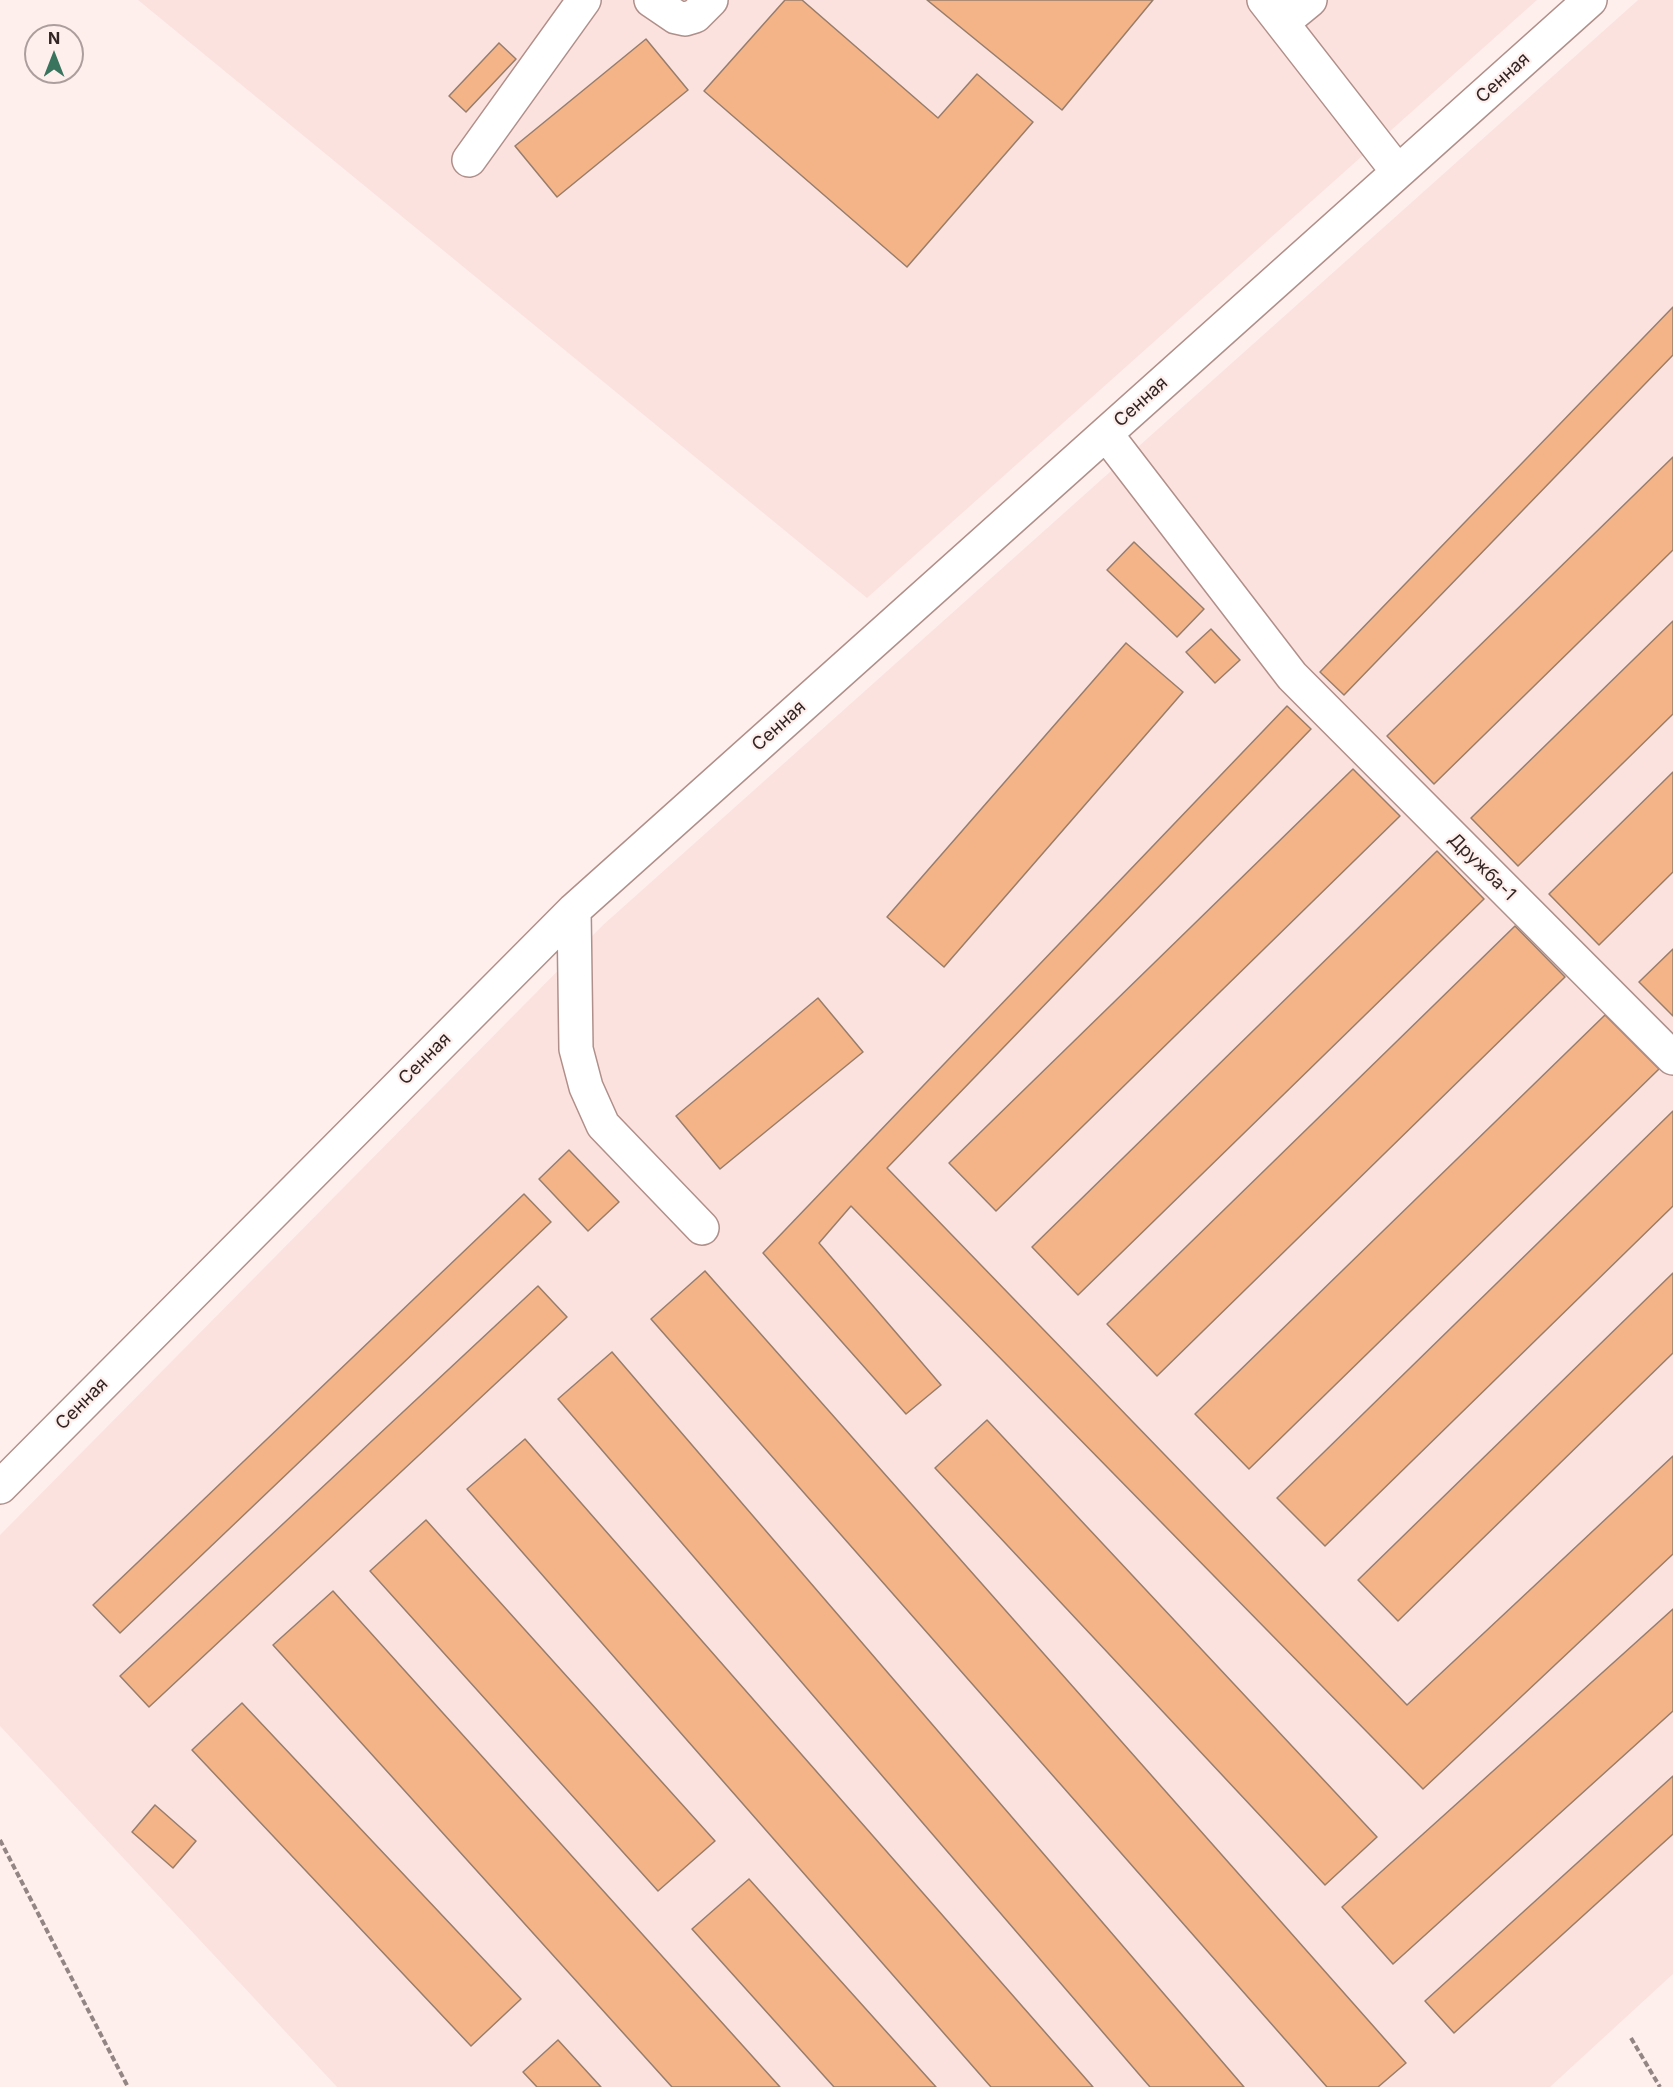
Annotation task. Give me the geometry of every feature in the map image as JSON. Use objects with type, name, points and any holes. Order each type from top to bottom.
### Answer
[{"type":"lane","points":[[469,160],[584,0]]},
{"type":"lane","points":[[651,0],[676,17],[685,19],[695,16],[711,0]]},
{"type":"lane","points":[[1310,0],[1273,12],[1398,172]]},
{"type":"lane","name":"Сенная","points":[[0,1487],[574,910],[1590,0]]},
{"type":"lane","name":"Дружба-1","points":[[1106,434],[1292,676],[1673,1058]]},
{"type":"lane","points":[[574,910],[576,1049],[586,1087],[603,1125],[702,1228]]},
{"type":"path","points":[[0,1840],[128,2087]]},
{"type":"path","points":[[1630,2038],[1660,2087]]},
{"type":"shaded area","points":[[138,0],[1537,0],[867,598]]},
{"type":"shaded area","points":[[1638,0],[1673,0],[1673,1974],[1550,2087],[337,2087],[0,1726],[0,1535],[603,925]]},
{"type":"building","points":[[785,0],[802,0],[938,118],[977,74],[1033,122],[907,267],[704,91]]},
{"type":"building","points":[[927,0],[1153,0],[1062,110]]},
{"type":"building","points":[[646,39],[688,90],[557,197],[515,146]]},
{"type":"building","points":[[499,43],[516,59],[466,112],[449,96]]},
{"type":"building","points":[[1673,307],[1673,355],[1344,695],[1320,672]]},
{"type":"building","points":[[1673,457],[1673,550],[1434,784],[1387,736]]},
{"type":"building","points":[[1134,542],[1204,609],[1177,637],[1107,570]]},
{"type":"building","points":[[1673,621],[1673,714],[1518,866],[1471,818]]},
{"type":"building","points":[[1211,629],[1240,660],[1215,683],[1186,652]]},
{"type":"building","points":[[1126,643],[1183,692],[944,967],[887,917]]},
{"type":"building","points":[[1287,706],[1311,729],[887,1168],[1407,1705],[1673,1456],[1673,1554],[1423,1789],[851,1206],[819,1243],[941,1385],[906,1414],[763,1253]]},
{"type":"building","points":[[1353,769],[1400,816],[996,1211],[949,1163]]},
{"type":"building","points":[[1673,772],[1673,872],[1599,945],[1549,894]]},
{"type":"building","points":[[1437,851],[1484,899],[1078,1295],[1032,1247]]},
{"type":"building","points":[[1515,926],[1565,977],[1157,1376],[1107,1324]]},
{"type":"building","points":[[1673,949],[1673,1016],[1639,982]]},
{"type":"building","points":[[818,998],[863,1052],[720,1169],[676,1116]]},
{"type":"building","points":[[1605,1015],[1659,1069],[1249,1469],[1195,1414]]},
{"type":"building","points":[[1673,1111],[1673,1206],[1325,1546],[1277,1498]]},
{"type":"building","points":[[569,1150],[619,1202],[588,1231],[539,1179]]},
{"type":"building","points":[[524,1194],[551,1222],[120,1633],[93,1605]]},
{"type":"building","points":[[705,1271],[1406,2063],[1378,2087],[1327,2087],[651,1319]]},
{"type":"building","points":[[1673,1273],[1673,1353],[1398,1621],[1358,1580]]},
{"type":"building","points":[[538,1286],[567,1317],[149,1707],[120,1676]]},
{"type":"building","points":[[612,1352],[1244,2087],[1150,2087],[558,1399]]},
{"type":"building","points":[[987,1420],[1377,1837],[1325,1885],[935,1468]]},
{"type":"building","points":[[525,1439],[1093,2087],[991,2087],[467,1489]]},
{"type":"building","points":[[426,1520],[715,1841],[658,1891],[370,1571]]},
{"type":"building","points":[[333,1591],[780,2087],[672,2087],[273,1645]]},
{"type":"building","points":[[1673,1609],[1673,1711],[1393,1964],[1342,1907]]},
{"type":"building","points":[[242,1703],[521,1999],[471,2046],[192,1750]]},
{"type":"building","points":[[1673,1776],[1673,1834],[1454,2033],[1425,2001]]},
{"type":"building","points":[[155,1805],[196,1841],[173,1868],[132,1832]]},
{"type":"building","points":[[749,1879],[936,2087],[834,2087],[692,1929]]},
{"type":"building","points":[[558,2040],[601,2087],[537,2087],[523,2072]]}]
